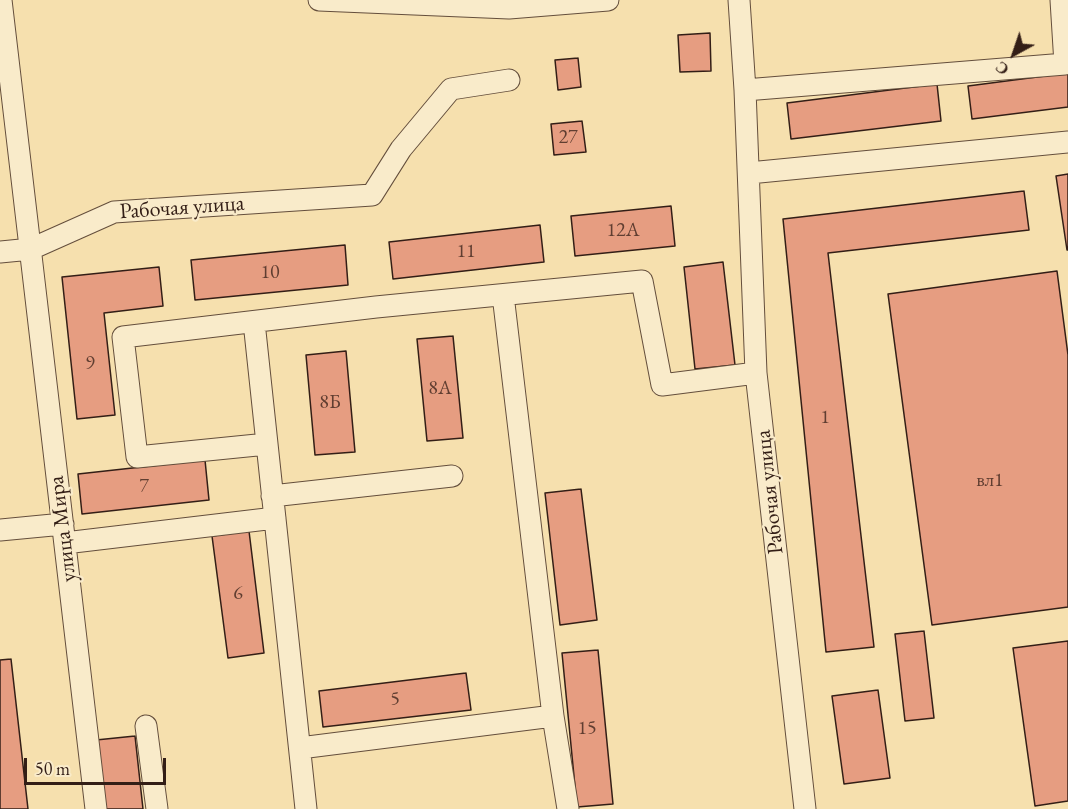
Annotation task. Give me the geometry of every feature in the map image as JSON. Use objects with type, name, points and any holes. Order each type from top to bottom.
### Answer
[{"type":"street","name":"улица Мира","points":[[1,0],[96,809]]},
{"type":"street","points":[[319,0],[509,8],[608,0]]},
{"type":"street","name":"Рабочая улица","points":[[739,0],[749,173],[756,373],[805,809]]},
{"type":"street","points":[[745,90],[1067,64],[1061,0]]},
{"type":"street","name":"Рабочая улица","points":[[0,252],[31,249],[114,212],[372,195],[401,148],[451,89],[509,80]]},
{"type":"street","points":[[749,173],[1068,142]]},
{"type":"street","points":[[267,444],[137,457],[123,337],[642,280],[663,385],[756,373]]},
{"type":"street","points":[[502,295],[553,716],[568,809]]},
{"type":"street","points":[[254,321],[306,809]]},
{"type":"street","points":[[272,496],[452,476]]},
{"type":"street","points":[[0,530],[64,534],[275,518]]},
{"type":"street","points":[[300,748],[553,716]]},
{"type":"street","points":[[146,726],[157,809]]},
{"type":"building","points":[[710,33],[711,71],[680,72],[678,35]]},
{"type":"building","points":[[578,58],[581,87],[558,90],[555,60]]},
{"type":"building","points":[[1068,73],[1068,107],[972,119],[968,86]]},
{"type":"building","points":[[937,84],[941,121],[791,139],[787,103]]},
{"type":"building","points":[[582,121],[586,152],[554,155],[551,124]]},
{"type":"building","points":[[1068,174],[1068,250],[1067,250],[1056,176]]},
{"type":"building","points":[[1024,191],[1029,230],[828,253],[874,647],[826,652],[783,219]]},
{"type":"building","points":[[671,206],[675,246],[575,256],[571,216]]},
{"type":"building","points":[[540,225],[544,262],[393,279],[389,242]]},
{"type":"building","points":[[345,245],[348,285],[195,300],[191,260]]},
{"type":"building","points":[[723,262],[735,365],[695,369],[684,267]]},
{"type":"building","points":[[159,267],[163,306],[104,313],[115,415],[77,419],[62,277]]},
{"type":"building","points":[[1057,271],[1068,355],[1068,607],[932,625],[888,294]]},
{"type":"building","points":[[453,336],[463,438],[427,441],[417,339]]},
{"type":"building","points":[[346,351],[355,452],[315,455],[306,355]]},
{"type":"building","points":[[205,460],[209,500],[82,514],[78,474]]},
{"type":"building","points":[[581,489],[597,620],[560,625],[545,493]]},
{"type":"building","points":[[249,531],[264,653],[228,658],[212,536]]},
{"type":"building","points":[[924,631],[934,718],[905,721],[895,634]]},
{"type":"building","points":[[1068,641],[1068,801],[1035,806],[1013,648]]},
{"type":"building","points":[[598,650],[613,804],[577,807],[562,653]]},
{"type":"building","points":[[11,659],[28,809],[0,809],[0,660]]},
{"type":"building","points":[[466,673],[471,710],[323,727],[319,691]]},
{"type":"building","points":[[878,690],[890,778],[844,784],[832,696]]},
{"type":"building","points":[[135,736],[143,809],[103,809],[96,740]]}]
